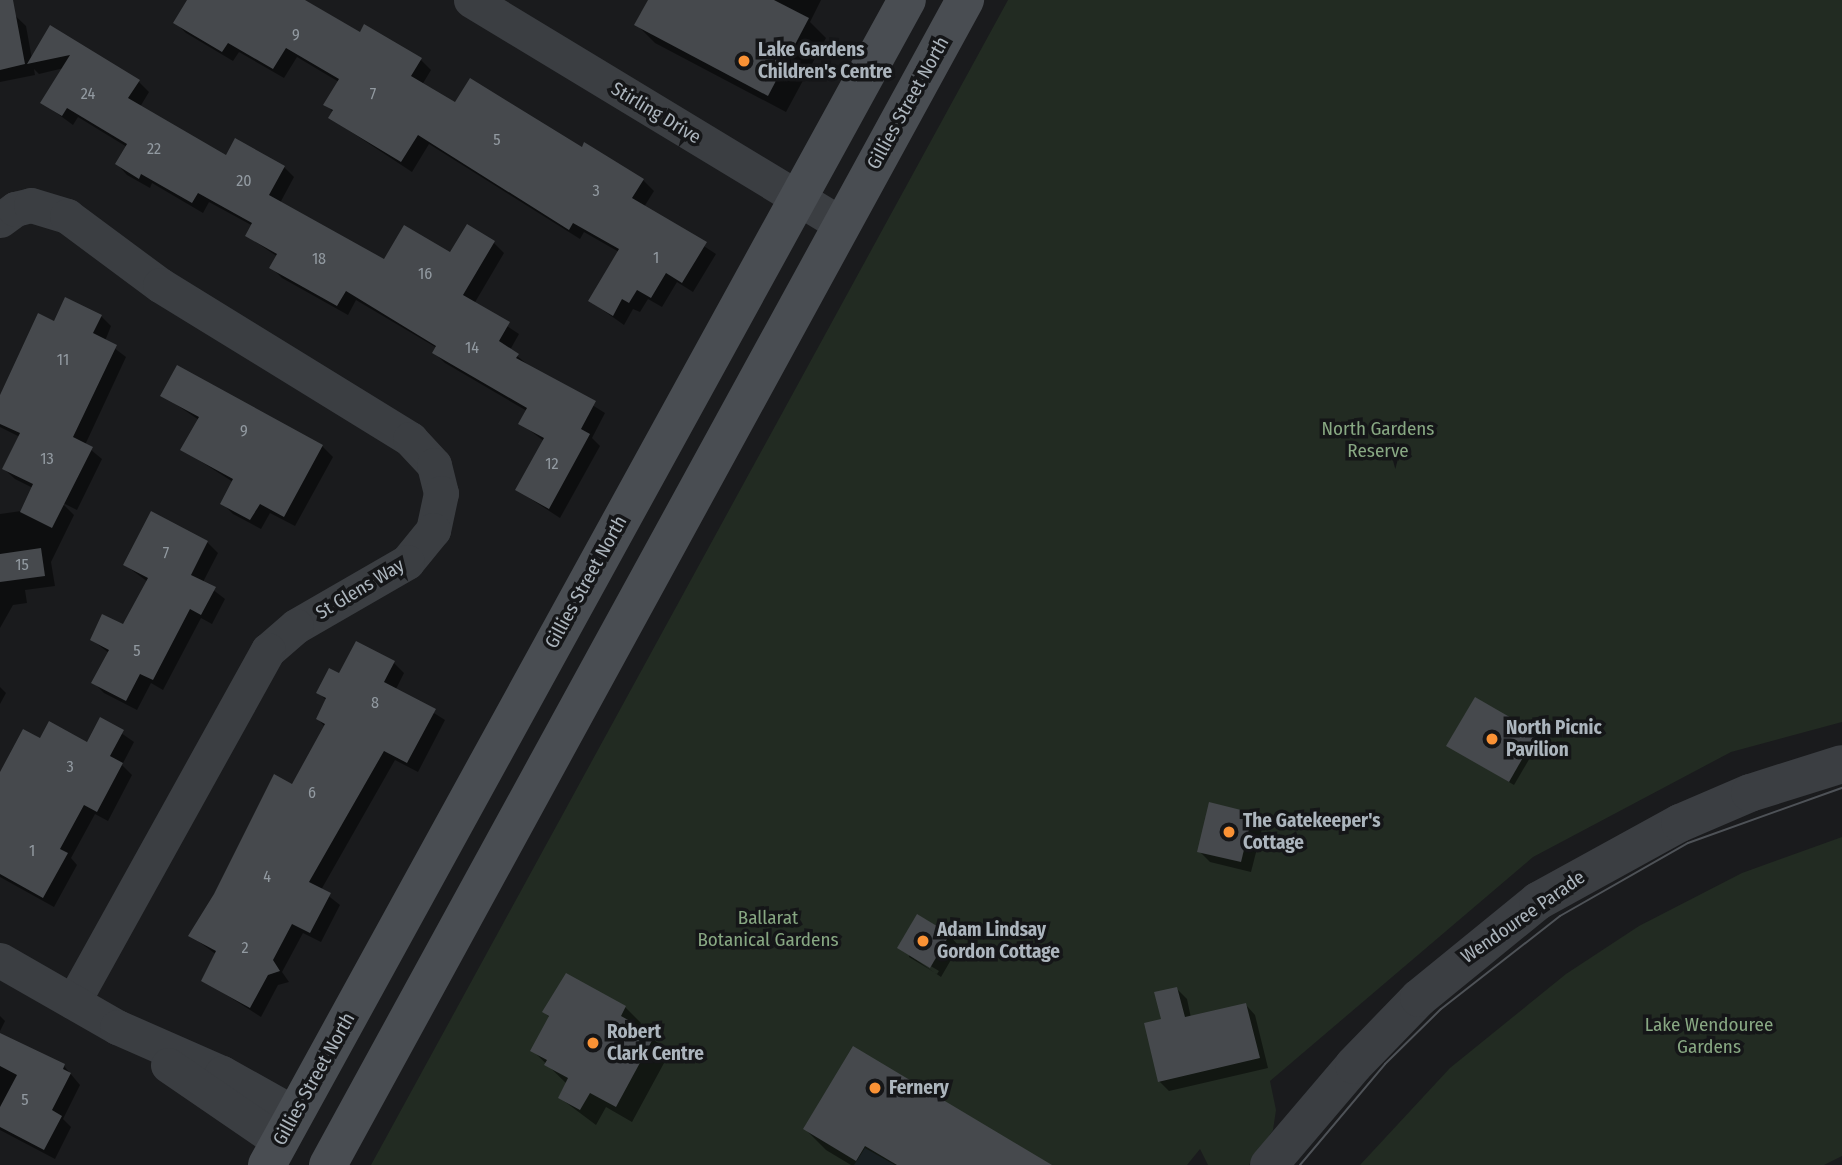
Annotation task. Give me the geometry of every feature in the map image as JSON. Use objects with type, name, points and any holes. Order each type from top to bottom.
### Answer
[{"type":"main road","name":"Gillies Street North","points":[[280,1140],[906,0]]},
{"type":"main road","name":"Gillies Street North","points":[[331,1160],[965,0]]},
{"type":"main road","points":[[280,1140],[331,1160]]},
{"type":"street","name":"Stirling Drive","points":[[474,1],[842,225]]},
{"type":"street","name":"St Glens Way","points":[[0,220],[15,209],[31,205],[67,216],[160,285],[400,432],[429,456],[441,493],[433,530],[407,562],[296,626],[268,650],[73,1002]]},
{"type":"street","name":"Wendouree Parade","points":[[1269,1165],[1354,1065],[1419,998],[1538,901],[1680,823],[1750,793],[1842,764]]},
{"type":"street","points":[[0,960],[117,1027],[280,1140]]},
{"type":"green space","name":"North Gardens Reserve","points":[[1008,0],[1842,0],[1842,722],[1731,752],[1533,857],[1270,1081],[1276,1110],[1273,1130],[1249,1165],[1208,1165],[1200,1149],[1187,1165],[371,1165]]},
{"type":"green space","name":"Lake Wendouree Gardens","points":[[1842,837],[1842,1156],[1824,1165],[1360,1165],[1450,1068],[1566,974],[1639,926],[1742,873]]},
{"type":"shaded area","points":[[865,1148],[895,1165],[854,1165]]},
{"type":"building","points":[[0,0],[13,0],[25,64],[0,70]]},
{"type":"building","points":[[187,0],[305,0],[360,32],[364,24],[422,58],[411,76],[455,102],[470,78],[582,147],[584,142],[644,179],[632,198],[707,242],[682,283],[666,273],[651,298],[637,290],[629,303],[622,299],[613,316],[588,301],[619,249],[573,223],[569,230],[418,135],[401,162],[328,118],[333,110],[323,105],[339,79],[286,48],[273,69],[228,43],[222,52],[173,23]]},
{"type":"building","name":"Lake Gardens Children's Centre","points":[[648,0],[774,0],[809,18],[768,96],[634,25]]},
{"type":"building","points":[[50,25],[140,80],[128,98],[226,155],[235,138],[285,166],[269,195],[384,259],[404,225],[450,252],[467,224],[495,241],[463,295],[510,322],[499,341],[519,354],[516,358],[596,401],[581,429],[590,434],[549,509],[515,490],[544,438],[518,424],[527,408],[432,353],[436,346],[346,291],[337,306],[269,268],[277,254],[245,236],[252,223],[198,193],[192,203],[141,174],[139,179],[115,164],[127,144],[67,108],[62,116],[40,103],[70,55],[27,64]]},
{"type":"building","points":[[65,297],[102,315],[93,333],[117,345],[73,437],[93,447],[52,528],[20,512],[33,484],[2,469],[20,433],[0,424],[0,395],[38,313],[54,321]]},
{"type":"building","points":[[177,365],[323,445],[284,517],[260,504],[250,520],[220,504],[233,479],[180,450],[199,417],[160,396]]},
{"type":"building","points":[[151,511],[208,541],[191,575],[216,587],[201,615],[190,609],[153,680],[140,674],[126,701],[91,683],[109,650],[90,640],[102,614],[123,624],[148,578],[123,565]]},
{"type":"building","points":[[41,548],[45,576],[0,582],[0,554]]},
{"type":"building","points":[[356,641],[395,661],[384,682],[436,709],[407,763],[384,751],[309,882],[331,893],[310,933],[292,924],[273,960],[280,971],[268,975],[250,1008],[201,981],[216,951],[188,936],[214,894],[274,774],[292,784],[325,724],[316,719],[326,698],[316,693],[329,668],[339,673]]},
{"type":"building","name":"North Picnic Pavilion","points":[[1475,697],[1537,733],[1509,782],[1446,746]]},
{"type":"building","points":[[100,717],[124,730],[110,756],[123,763],[97,812],[84,805],[60,849],[68,853],[43,898],[0,874],[0,772],[23,729],[40,738],[49,721],[87,742]]},
{"type":"building","name":"The Gatekeeper's Cottage","points":[[1209,802],[1253,813],[1241,862],[1197,852]]},
{"type":"building","name":"Adam Lindsay Gordon Cottage","points":[[917,914],[950,934],[930,968],[897,948]]},
{"type":"building","name":"Robert Clark Centre","points":[[566,973],[626,1006],[621,1016],[655,1035],[616,1107],[590,1093],[580,1110],[558,1098],[568,1078],[544,1065],[547,1060],[530,1051],[549,1016],[542,1012]]},
{"type":"building","points":[[1177,987],[1185,1017],[1246,1003],[1260,1058],[1158,1082],[1144,1023],[1161,1019],[1154,992]]},
{"type":"building","points":[[0,1033],[65,1064],[63,1069],[71,1073],[52,1110],[62,1116],[44,1150],[0,1127],[0,1107],[17,1075],[0,1066]]},
{"type":"building","name":"Fernery","points":[[853,1046],[1052,1165],[897,1165],[865,1146],[856,1161],[803,1129]]},
{"type":"tram line","points":[[1300,1165],[1385,1064],[1441,1009],[1560,916],[1688,843],[1842,788]]},
{"type":"place","name":"Lake Gardens Children's Centre","points":[[744,61]]},
{"type":"place","name":"North Picnic Pavilion","points":[[1492,739]]},
{"type":"place","name":"The Gatekeeper's Cottage","points":[[1229,832]]},
{"type":"place","name":"Adam Lindsay Gordon Cottage","points":[[923,941]]},
{"type":"place","name":"Robert Clark Centre","points":[[593,1043]]},
{"type":"place","name":"Fernery","points":[[875,1088]]},
{"type":"park label","name":"Ballarat Botanical Gardens","points":[[768,929]]}]
